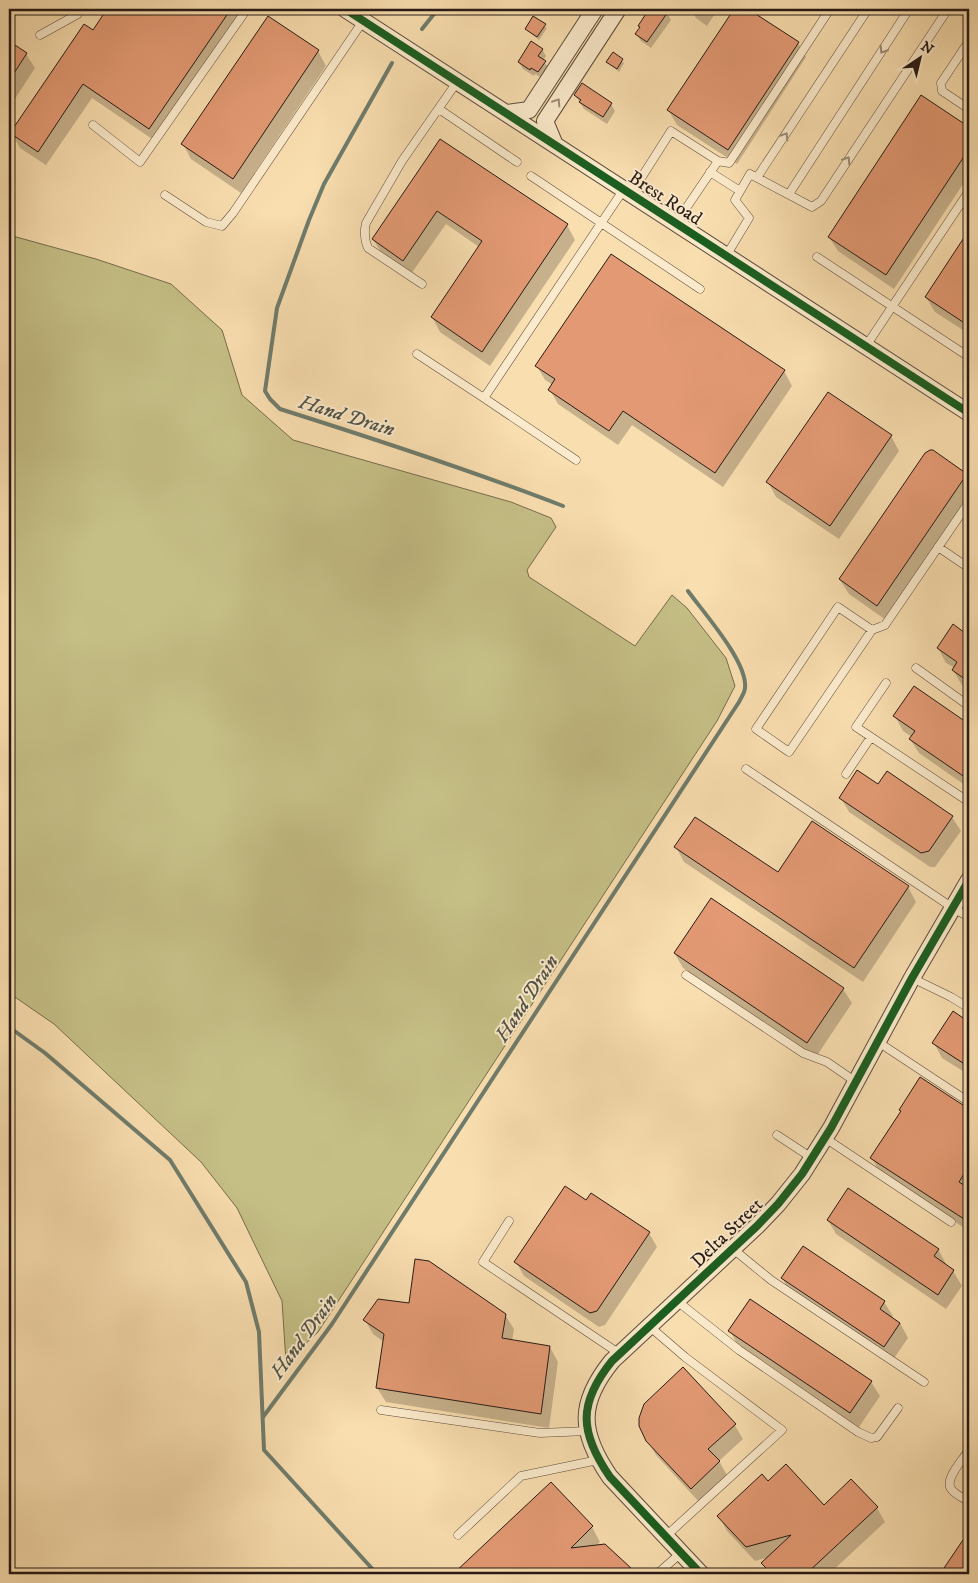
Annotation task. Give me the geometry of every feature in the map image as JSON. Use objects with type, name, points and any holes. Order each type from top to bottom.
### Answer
[{"type":"street","name":"Brest Road","points":[[345,9],[969,414]]},
{"type":"street","points":[[506,113],[529,110],[595,9]]},
{"type":"street","points":[[555,145],[545,121],[618,9]]},
{"type":"street","name":"Delta Street","points":[[702,1574],[610,1477],[598,1460],[590,1442],[588,1431],[587,1412],[594,1387],[601,1375],[620,1354],[733,1249],[778,1204],[802,1174],[856,1082],[912,978],[969,880]]},
{"type":"lane","points":[[40,34],[78,14],[81,9]]},
{"type":"lane","points":[[93,125],[140,162],[247,9]]},
{"type":"lane","points":[[484,398],[601,223],[627,192],[671,131],[718,161],[729,164],[830,9]]},
{"type":"lane","points":[[758,176],[868,9]]},
{"type":"lane","points":[[789,194],[909,9]]},
{"type":"lane","points":[[726,256],[748,218],[734,200],[750,174],[758,176],[812,207],[821,201],[948,9]]},
{"type":"lane","points":[[165,195],[206,222],[222,226],[234,213],[363,21]]},
{"type":"lane","points":[[969,41],[941,83],[941,88],[942,91],[969,109]]},
{"type":"lane","points":[[422,284],[368,248],[364,231],[366,223],[402,161],[457,82]]},
{"type":"lane","points":[[438,109],[517,162]]},
{"type":"lane","points":[[676,223],[718,161]]},
{"type":"lane","points":[[710,172],[740,191]]},
{"type":"lane","points":[[531,176],[700,290]]},
{"type":"lane","points":[[866,346],[969,191]]},
{"type":"lane","points":[[817,257],[966,355]]},
{"type":"lane","points":[[417,354],[576,460]]},
{"type":"lane","points":[[872,630],[838,607],[756,729],[789,752],[872,630],[885,624],[969,502]]},
{"type":"lane","points":[[938,547],[969,568]]},
{"type":"lane","points":[[916,668],[969,706]]},
{"type":"lane","points":[[886,683],[856,727],[969,802]]},
{"type":"lane","points":[[846,774],[871,737]]},
{"type":"lane","points":[[746,769],[969,917]]},
{"type":"lane","points":[[686,975],[803,1053],[827,1062],[856,1082]]},
{"type":"lane","points":[[912,978],[952,997],[969,1008]]},
{"type":"lane","points":[[878,1042],[969,1102]]},
{"type":"lane","points":[[778,1135],[812,1158]]},
{"type":"lane","points":[[824,1138],[951,1222]]},
{"type":"lane","points":[[509,1221],[483,1262],[620,1354]]},
{"type":"lane","points":[[733,1249],[771,1280],[924,1382]]},
{"type":"lane","points":[[677,1301],[739,1350],[858,1432],[872,1438],[877,1437],[898,1408]]},
{"type":"lane","points":[[650,1326],[685,1357],[782,1430],[666,1536]]},
{"type":"lane","points":[[381,1410],[540,1432],[588,1431]]},
{"type":"lane","points":[[966,1454],[950,1480],[949,1485],[952,1490],[969,1502]]},
{"type":"lane","points":[[458,1535],[522,1476],[598,1460]]},
{"type":"lane","points":[[658,1574],[681,1552]]},
{"type":"shaded area","points":[[9,235],[96,259],[171,284],[222,330],[242,395],[293,440],[511,502],[551,518],[556,527],[527,570],[529,577],[635,646],[672,595],[687,608],[726,658],[735,686],[717,721],[318,1332],[286,1362],[282,1301],[237,1208],[201,1162],[54,1024],[9,993]]},
{"type":"building","points":[[107,9],[231,9],[149,129],[83,84],[38,152],[10,133],[84,24],[93,30]]},
{"type":"building","points":[[649,9],[670,9],[647,42],[635,34]]},
{"type":"building","points":[[734,9],[748,9],[799,42],[728,150],[667,110]]},
{"type":"building","points":[[268,16],[319,50],[233,179],[181,144]]},
{"type":"building","points":[[533,16],[546,24],[537,37],[525,29]]},
{"type":"building","points":[[9,41],[27,53],[9,81]]},
{"type":"building","points":[[531,41],[543,49],[538,56],[546,61],[538,72],[531,68],[530,70],[518,62]]},
{"type":"building","points":[[613,52],[623,59],[617,69],[606,62]]},
{"type":"building","points":[[582,83],[612,103],[603,117],[579,102],[581,100],[574,95]]},
{"type":"building","points":[[921,95],[969,127],[969,149],[886,275],[828,237]]},
{"type":"building","points":[[440,139],[568,224],[482,352],[431,317],[482,241],[437,211],[403,261],[372,239]]},
{"type":"building","points":[[969,230],[969,326],[925,297]]},
{"type":"building","points":[[611,254],[785,370],[715,473],[623,411],[609,431],[548,390],[555,379],[535,366]]},
{"type":"building","points":[[828,392],[892,435],[830,526],[766,482]]},
{"type":"building","points":[[933,450],[967,474],[877,606],[839,579],[925,453]]},
{"type":"building","points":[[953,624],[969,636],[969,682],[952,670],[957,662],[937,648]]},
{"type":"building","points":[[914,686],[969,724],[969,780],[909,739],[915,731],[893,716]]},
{"type":"building","points":[[857,770],[878,784],[887,771],[953,816],[929,851],[921,853],[839,798]]},
{"type":"building","points":[[695,817],[778,872],[812,821],[909,886],[854,968],[674,847]]},
{"type":"building","points":[[711,898],[844,988],[807,1043],[674,953]]},
{"type":"building","points":[[953,1011],[969,1022],[969,1067],[932,1043]]},
{"type":"building","points":[[920,1077],[969,1109],[969,1166],[959,1182],[969,1188],[969,1211],[964,1219],[870,1158],[901,1111],[899,1110]]},
{"type":"building","points":[[565,1186],[586,1200],[591,1193],[650,1232],[597,1311],[590,1313],[514,1262]]},
{"type":"building","points":[[848,1188],[939,1249],[934,1256],[954,1270],[938,1295],[827,1220]]},
{"type":"building","points":[[803,1246],[885,1301],[880,1309],[900,1323],[884,1347],[781,1278]]},
{"type":"building","points":[[415,1259],[429,1261],[506,1314],[502,1338],[550,1346],[541,1414],[376,1388],[384,1334],[363,1320],[378,1299],[409,1303]]},
{"type":"building","points":[[750,1299],[872,1381],[850,1413],[728,1331]]},
{"type":"building","points":[[683,1367],[736,1424],[708,1449],[720,1461],[691,1489],[646,1441],[639,1426],[639,1418],[644,1404]]},
{"type":"building","points":[[786,1464],[824,1505],[851,1479],[878,1507],[806,1574],[772,1574],[761,1563],[791,1535],[746,1547],[717,1516],[762,1474],[768,1481]]},
{"type":"building","points":[[551,1482],[593,1526],[571,1548],[605,1544],[632,1569],[626,1574],[453,1574]]},
{"type":"building","points":[[969,1531],[969,1574],[940,1574]]},
{"type":"waterway","name":"Hand Drain","points":[[422,29],[438,9]]},
{"type":"waterway","name":"Hand Drain","points":[[392,63],[324,184],[309,220],[277,308],[265,391],[280,409],[422,455],[563,506]]},
{"type":"waterway","name":"Hand Drain","points":[[263,1417],[332,1324],[743,695],[745,688],[744,677],[732,651],[688,591]]},
{"type":"waterway","points":[[9,1027],[45,1053],[170,1160],[246,1282],[259,1332],[264,1450],[377,1574]]},
{"type":"cycle path","points":[[345,9],[969,413]]},
{"type":"cycle path","points":[[701,1574],[610,1477],[600,1461],[592,1446],[588,1432],[588,1404],[593,1391],[612,1361],[757,1226],[802,1174],[831,1128],[912,978],[969,880]]}]
